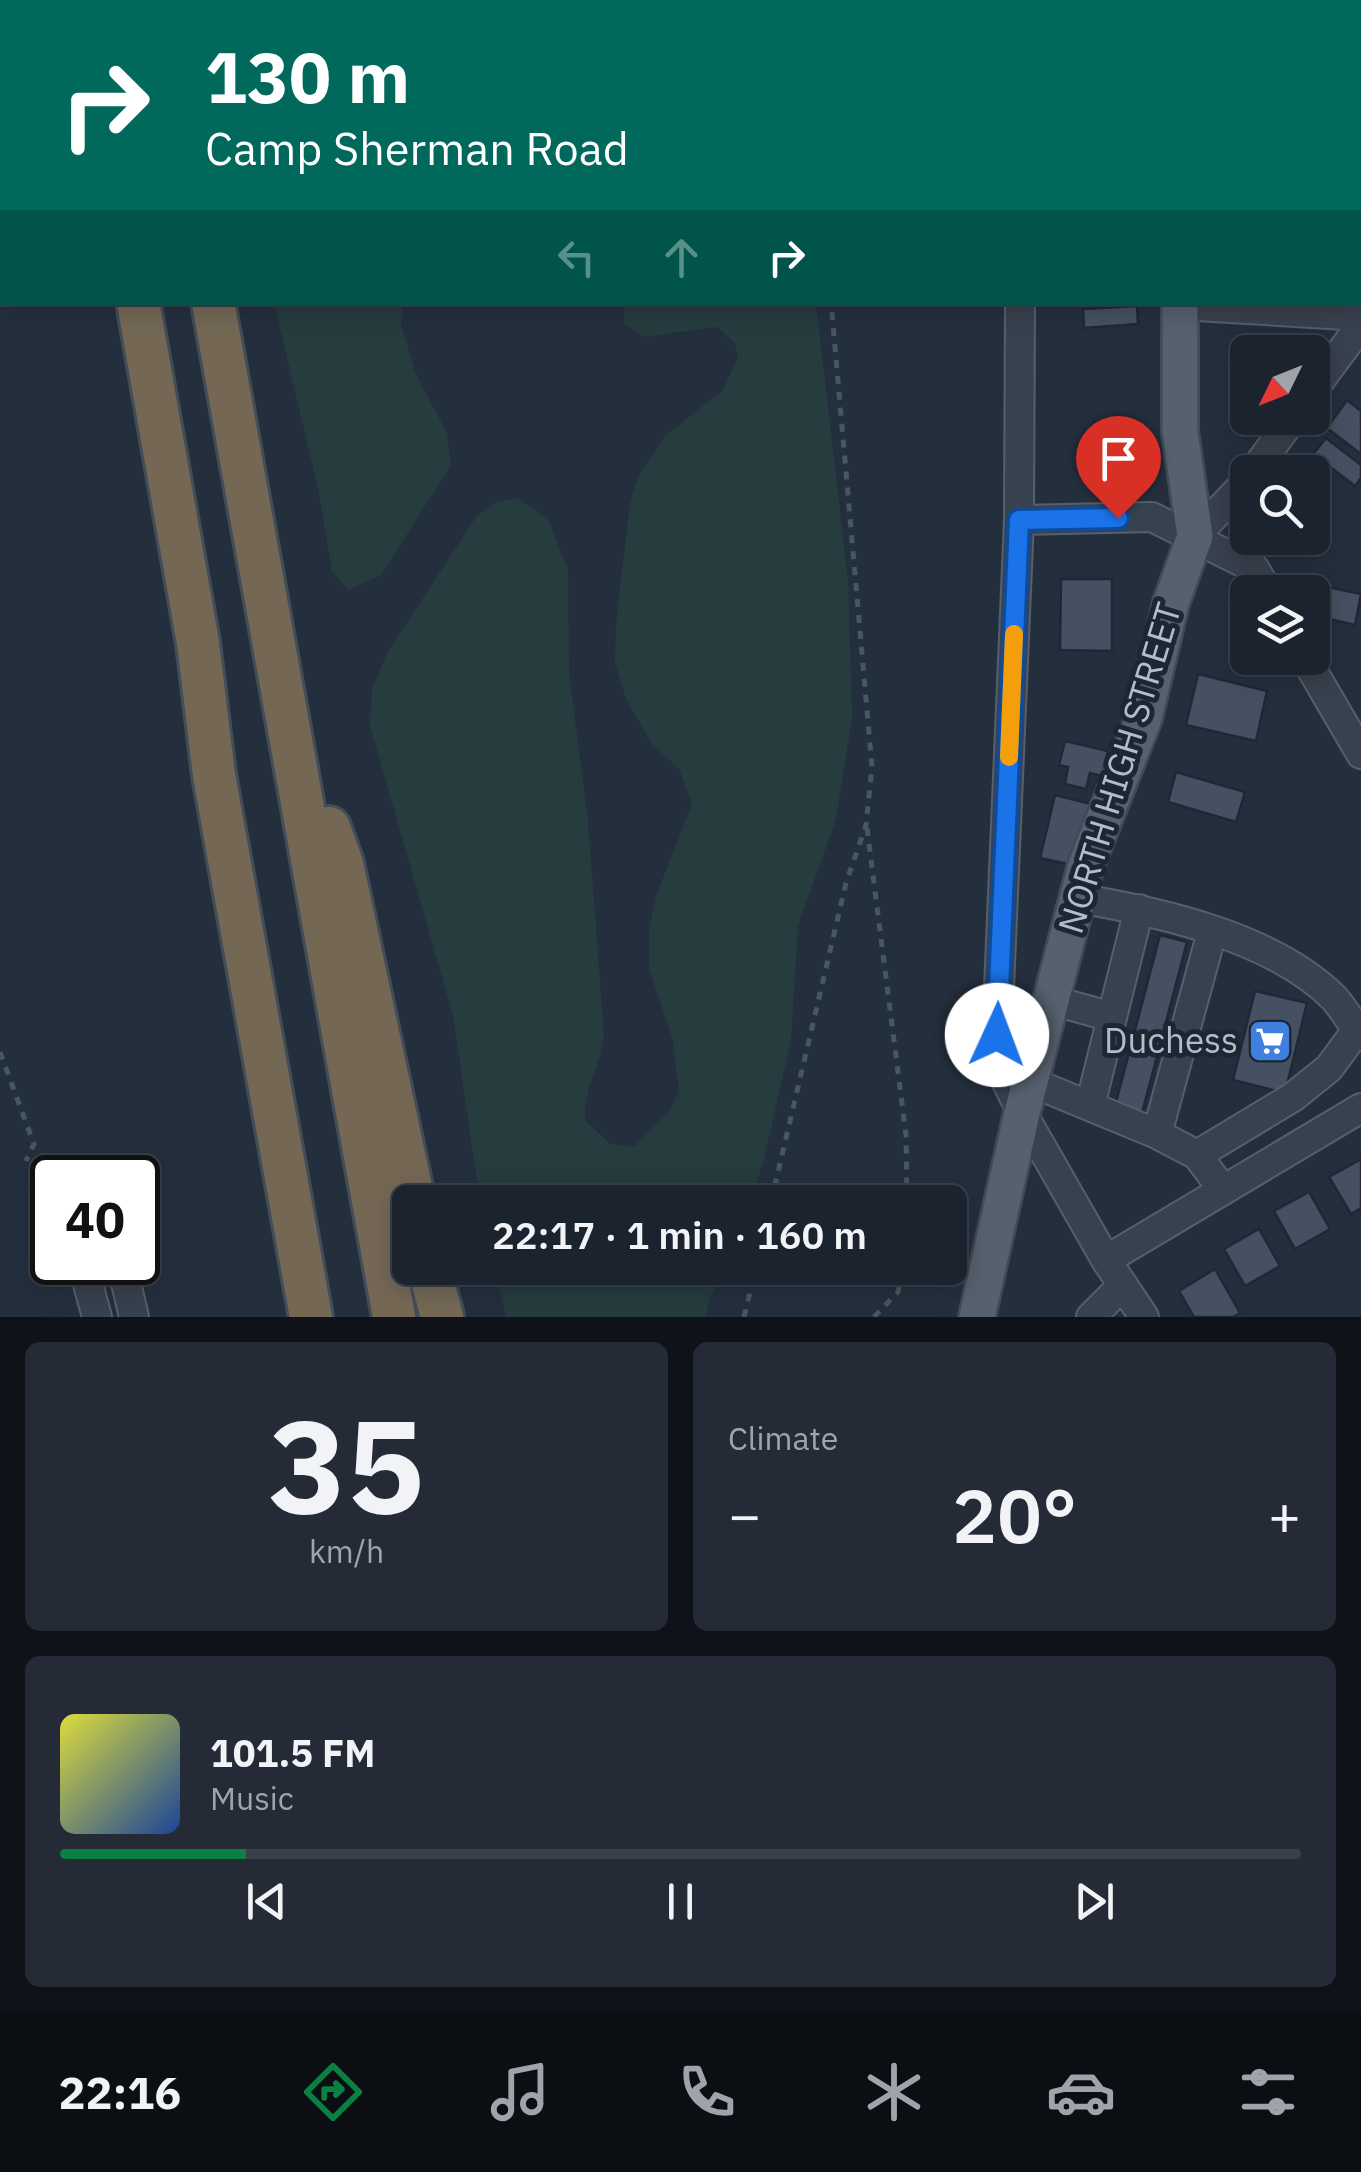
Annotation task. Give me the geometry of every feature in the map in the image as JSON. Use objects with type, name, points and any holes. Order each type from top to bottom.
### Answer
[{"type":"highway","points":[[139,305],[198,643],[214,776],[311,1317]]},
{"type":"highway","points":[[214,305],[394,1317]]},
{"type":"highway","points":[[288,720],[342,864],[410,1185]]},
{"type":"highway","points":[[300,1261],[303,1317]]},
{"type":"highway","points":[[434,1285],[442,1317]]},
{"type":"main road","name":"NORTH HIGH STREET","points":[[976,1317],[1018,1088],[1051,1000],[1086,865],[1144,718],[1171,603],[1194,536],[1180,432],[1180,305]]},
{"type":"street","points":[[1020,305],[1019,520],[997,1035],[1018,1088],[1106,1260],[1144,1317]]},
{"type":"street","points":[[1195,305],[1361,316]]},
{"type":"street","points":[[1330,367],[1361,325]]},
{"type":"street","points":[[1194,536],[1230,499]]},
{"type":"street","points":[[1019,520],[1152,517],[1254,568],[1258,575]]},
{"type":"street","points":[[1315,675],[1361,754]]},
{"type":"street","points":[[1078,898],[1164,913],[1282,958],[1335,999],[1359,1033],[1329,1068],[1293,1097],[1197,1155]]},
{"type":"street","points":[[1090,1106],[1139,909]]},
{"type":"street","points":[[1156,1134],[1212,932]]},
{"type":"street","points":[[1051,1000],[1112,1016]]},
{"type":"street","points":[[1018,1088],[1090,1106],[1156,1134],[1197,1155],[1223,1190]]},
{"type":"street","points":[[1106,1260],[1361,1108]]},
{"type":"street","points":[[88,1285],[97,1317]]},
{"type":"street","points":[[126,1285],[134,1317]]},
{"type":"street","points":[[1091,1317],[1124,1285]]},
{"type":"path","points":[[776,1185],[846,883],[866,825],[872,767],[831,305]]},
{"type":"path","points":[[866,825],[906,1134],[907,1185]]},
{"type":"path","points":[[0,1052],[34,1144],[26,1160]]},
{"type":"path","points":[[777,1181],[779,1185]]},
{"type":"path","points":[[744,1317],[752,1285]]},
{"type":"path","points":[[874,1317],[898,1292],[899,1285]]},
{"type":"green space","points":[[274,305],[404,305],[401,325],[415,372],[447,433],[451,465],[381,575],[348,590],[332,572],[319,493]]},
{"type":"green space","points":[[623,305],[816,305],[848,580],[852,718],[836,819],[798,926],[791,1041],[756,1185],[478,1185],[453,1015],[370,726],[372,689],[387,653],[476,517],[495,503],[518,498],[548,520],[568,570],[569,672],[588,822],[604,1034],[585,1120],[610,1144],[634,1147],[669,1112],[679,1091],[673,1040],[649,968],[649,931],[656,896],[692,804],[679,769],[652,744],[626,699],[615,662],[630,502],[638,477],[665,436],[723,390],[738,357],[735,343],[717,327],[643,337],[624,324]]},
{"type":"green space","points":[[499,1285],[716,1285],[705,1317],[506,1317]]},
{"type":"building","points":[[1137,306],[1138,324],[1084,328],[1083,309]]},
{"type":"building","points":[[1347,400],[1361,411],[1361,454],[1330,430],[1330,424]]},
{"type":"building","points":[[1326,438],[1361,465],[1361,478],[1355,486],[1330,467],[1330,455],[1313,454]]},
{"type":"building","points":[[1061,579],[1112,579],[1112,651],[1060,650]]},
{"type":"building","points":[[1330,587],[1361,594],[1355,625],[1330,619]]},
{"type":"building","points":[[1198,674],[1267,691],[1256,741],[1186,725]]},
{"type":"building","points":[[1065,741],[1108,751],[1102,776],[1090,773],[1086,789],[1065,784],[1068,767],[1059,765]]},
{"type":"building","points":[[1176,772],[1245,792],[1236,822],[1168,802]]},
{"type":"building","points":[[1055,795],[1091,804],[1077,866],[1040,858]]},
{"type":"building","points":[[1160,935],[1187,942],[1141,1117],[1114,1110]]},
{"type":"building","name":"Duchess","points":[[1255,991],[1307,1003],[1285,1093],[1233,1080]]},
{"type":"building","points":[[1361,1159],[1361,1208],[1351,1214],[1329,1177]]},
{"type":"building","points":[[1309,1192],[1330,1229],[1295,1249],[1274,1211]]},
{"type":"building","points":[[1259,1229],[1280,1266],[1245,1286],[1224,1249]]},
{"type":"building","points":[[1215,1269],[1240,1313],[1233,1317],[1194,1317],[1179,1291]]},
{"type":"slow traffic","points":[[1009,757],[1014,634]]},
{"type":"place","name":"Duchess","points":[[1270,1041]]},
{"type":"route","points":[[997,1035],[1019,520],[1118,518]]}]
